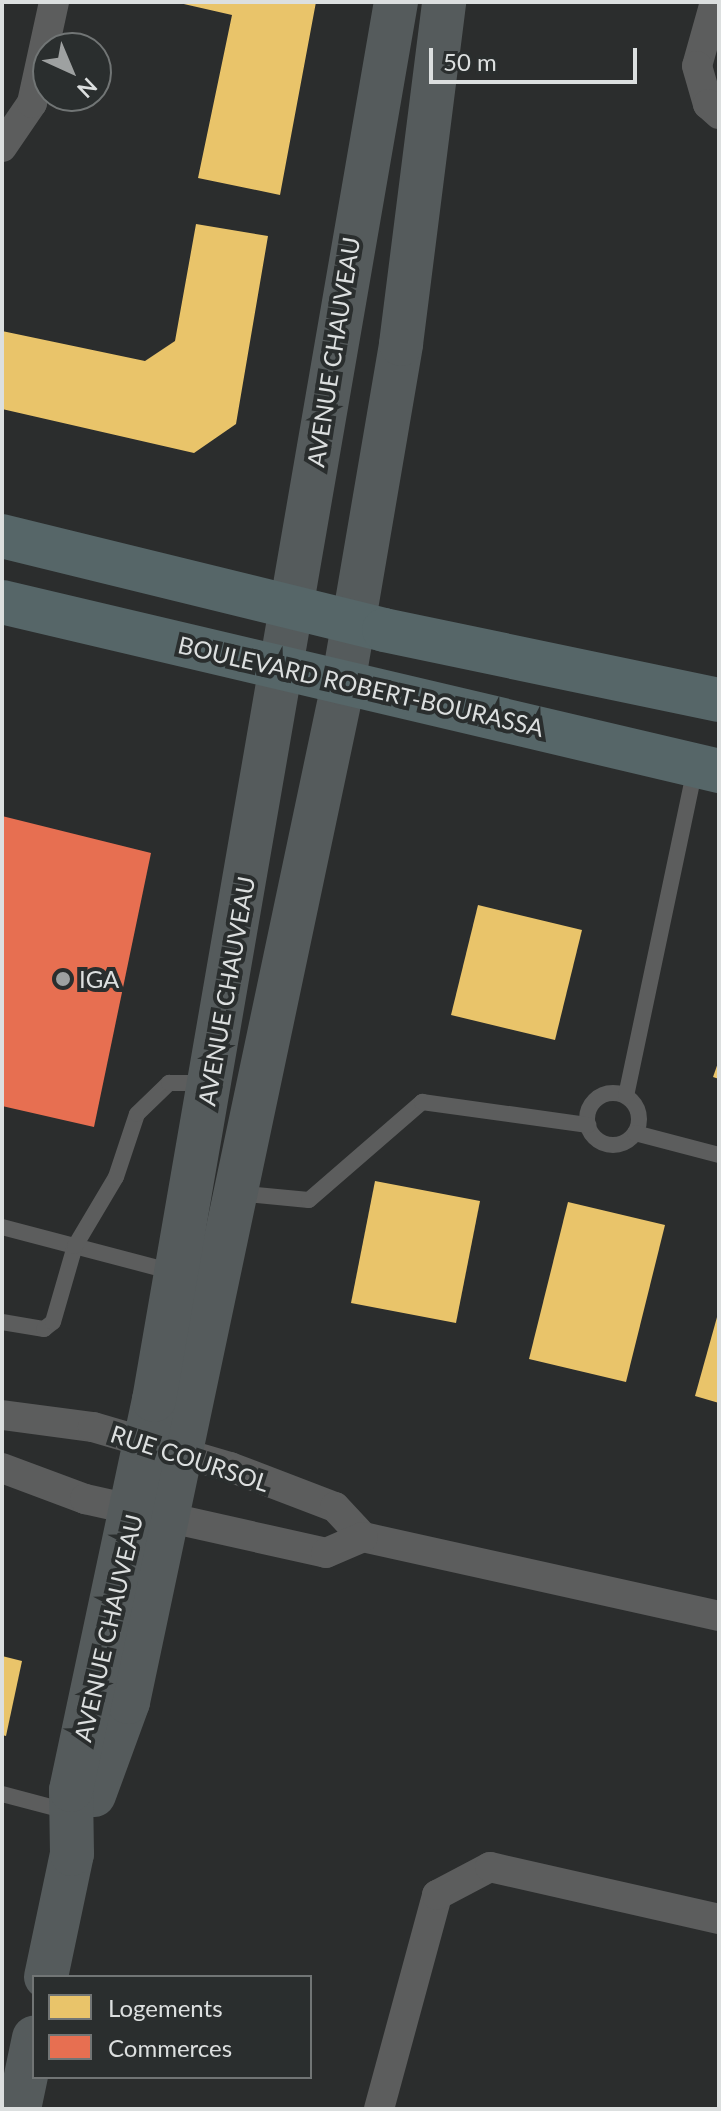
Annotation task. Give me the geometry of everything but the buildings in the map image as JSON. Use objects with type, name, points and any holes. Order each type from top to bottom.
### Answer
[{"type":"highway","points":[[2,536],[294,603],[354,620],[719,700]]},
{"type":"highway","name":"BOULEVARD ROBERT-BOURASSA","points":[[2,602],[707,768]]},
{"type":"main road","name":"AVENUE CHAUVEAU","points":[[164,1448],[175,1273],[213,1190],[209,1083],[396,2]]},
{"type":"main road","points":[[46,1975],[72,1833],[128,1702],[151,1514],[213,1190],[343,684],[408,302],[444,2]]},
{"type":"main road","points":[[19,2109],[32,2047]]},
{"type":"street","points":[[2,147],[32,103],[54,2]]},
{"type":"street","points":[[715,2],[697,66],[708,104],[719,114]]},
{"type":"street","name":"RUE COURSOL","points":[[2,1415],[164,1448],[335,1507],[363,1537]]},
{"type":"street","points":[[2,1468],[151,1514],[326,1553],[363,1537],[719,1616]]},
{"type":"street","points":[[379,2109],[437,1895],[490,1867],[719,1919]]},
{"type":"lane","points":[[626,1096],[707,768]]},
{"type":"lane","points":[[2,1322],[44,1329],[53,1322],[75,1246],[154,1091],[209,1083]]},
{"type":"lane","points":[[588,1125],[589,1108],[601,1095],[626,1096],[638,1108],[635,1133]]},
{"type":"lane","points":[[213,1190],[309,1200],[422,1102],[588,1125],[605,1144],[635,1133],[719,1155]]},
{"type":"lane","points":[[2,1227],[175,1273]]},
{"type":"lane","points":[[2,1794],[72,1833]]},
{"type":"place","name":"IGA","points":[[63,979]]}]
